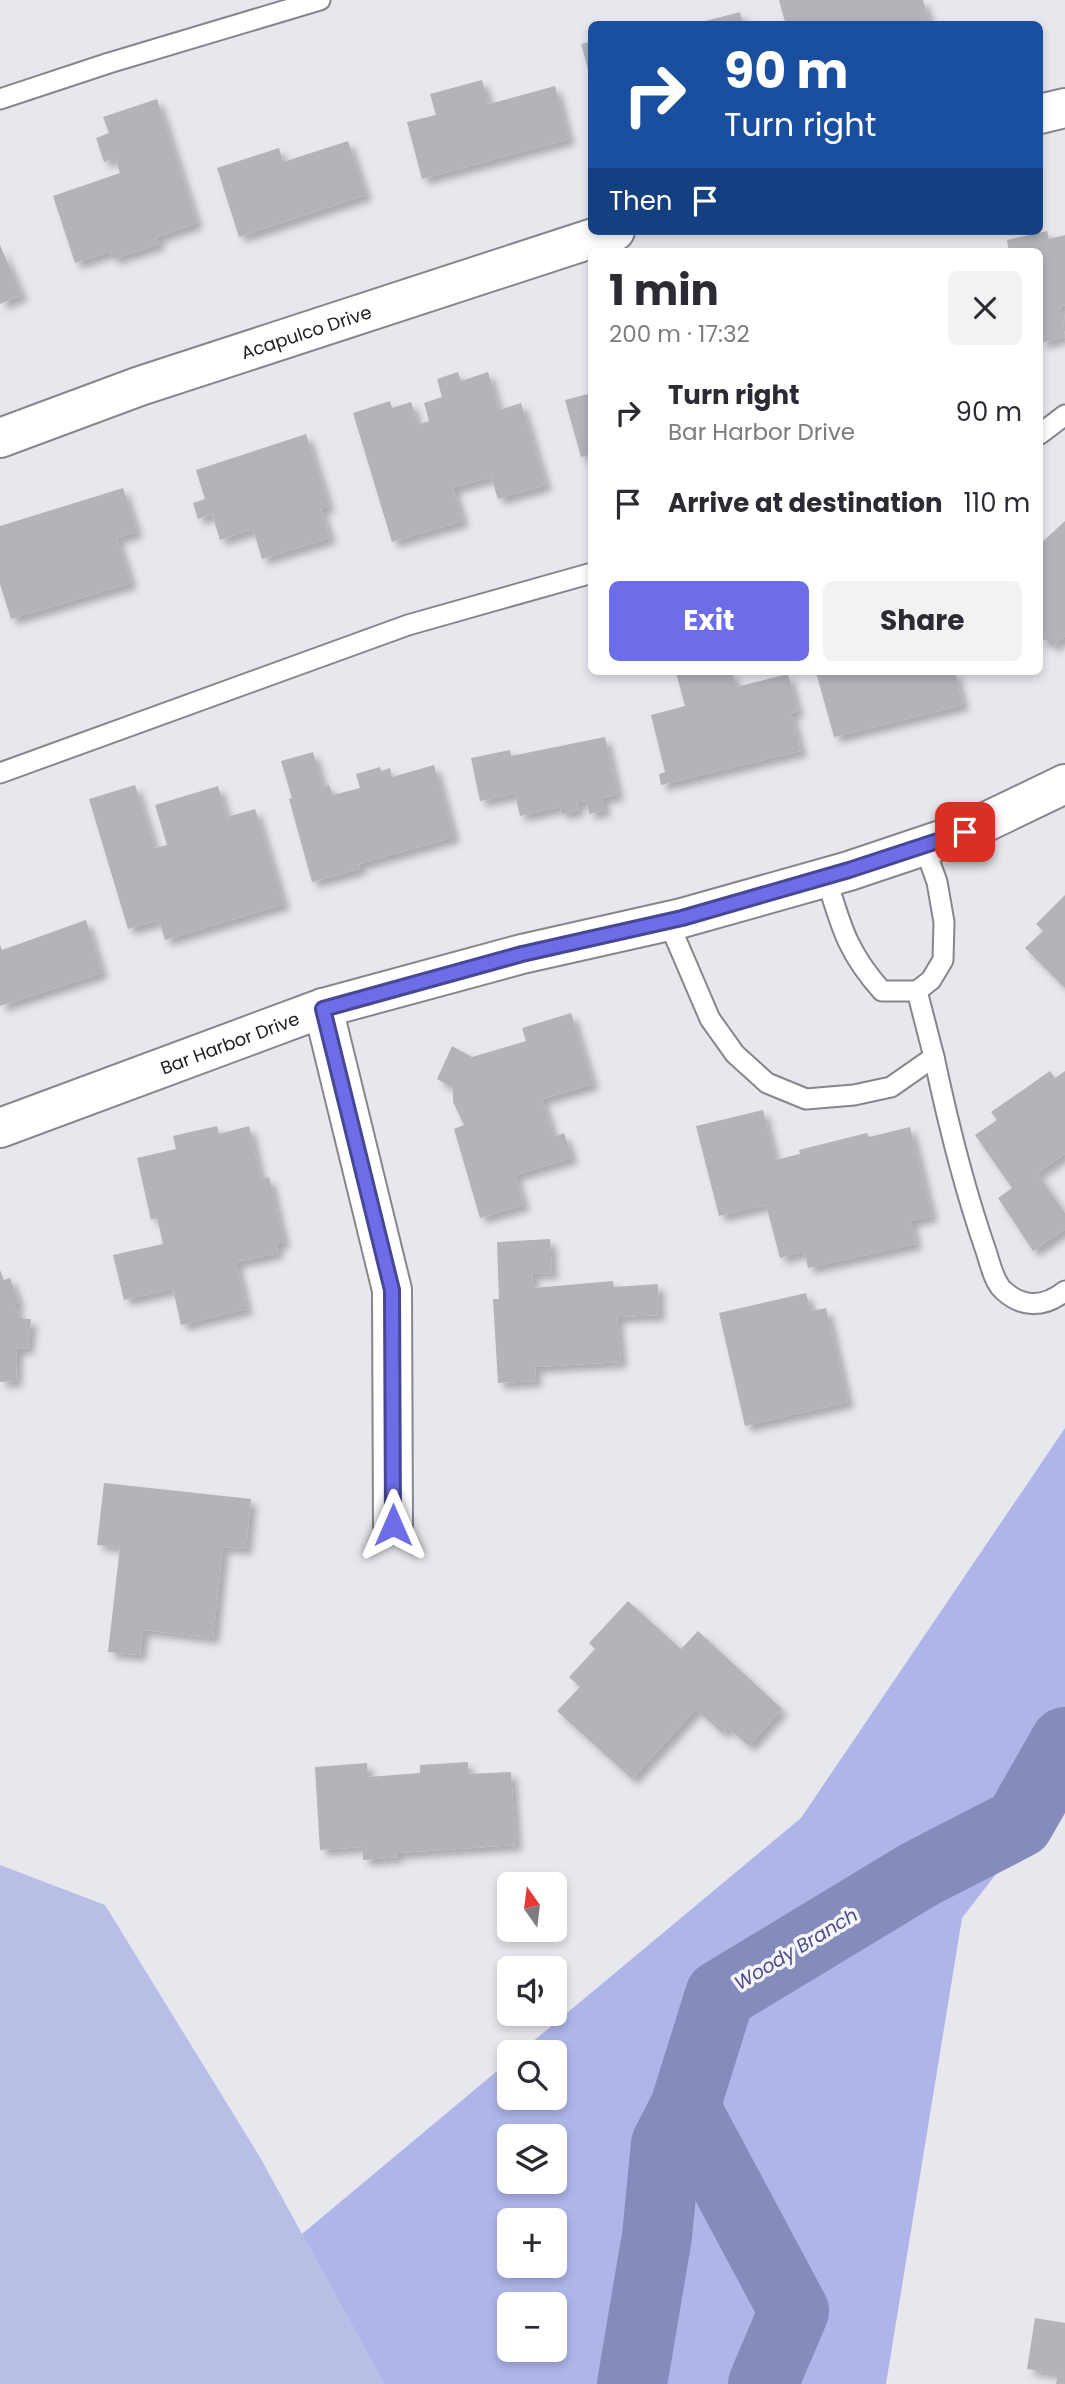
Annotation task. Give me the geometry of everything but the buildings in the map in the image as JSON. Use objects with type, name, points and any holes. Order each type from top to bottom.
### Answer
[{"type":"street","points":[[1043,113],[1065,108]]},
{"type":"street","name":"Acapulco Drive","points":[[0,438],[140,386],[602,235]]},
{"type":"street","name":"Bar Harbor Drive","points":[[0,1128],[323,1009],[522,954],[668,921],[826,877],[924,846],[965,832],[1065,784]]},
{"type":"street","points":[[323,1009],[392,1290],[393,1525]]},
{"type":"lane","points":[[0,99],[109,63],[320,0]]},
{"type":"lane","points":[[1043,432],[1065,415]]},
{"type":"lane","points":[[0,773],[408,625],[588,574]]},
{"type":"lane","points":[[826,877],[846,941],[862,968],[882,992],[918,991],[931,980],[943,960],[944,922],[937,882],[924,846]]},
{"type":"lane","points":[[668,921],[710,1019],[734,1054],[767,1083],[806,1100],[854,1095],[891,1087],[933,1058]]},
{"type":"lane","points":[[918,991],[947,1120],[975,1218],[1001,1289],[1023,1304],[1051,1302],[1065,1291]]},
{"type":"shaded area","points":[[1065,1428],[1065,1785],[962,1918],[886,2384],[384,2384],[302,2234],[497,2071],[497,2110],[567,2110],[567,2040],[535,2040],[551,2026],[567,2026],[567,2013],[801,1818]]},
{"type":"shaded area","points":[[0,1865],[105,1905],[261,2159],[384,2384],[0,2384]]},
{"type":"waterway","name":"Woody Branch","points":[[632,2384],[657,2236],[666,2144],[685,2107],[720,1995],[920,1874],[1019,1823],[1065,1742]]},
{"type":"waterway","name":"Woody Branch","points":[[685,2107],[794,2311],[763,2384]]},
{"type":"route","points":[[393,1525],[392,1290],[323,1009],[522,954],[682,918],[849,870],[965,832]]}]
